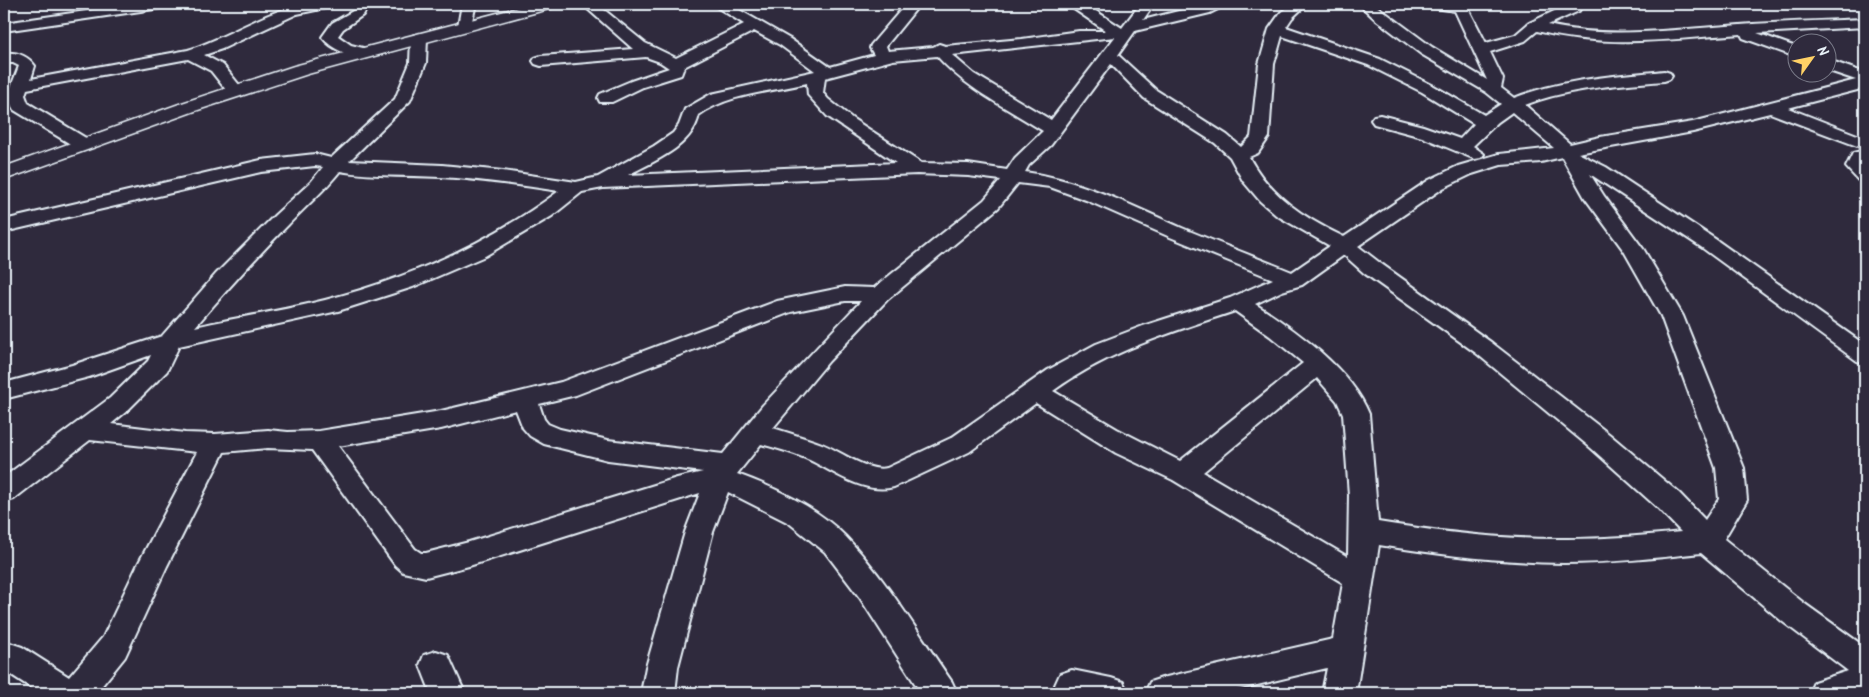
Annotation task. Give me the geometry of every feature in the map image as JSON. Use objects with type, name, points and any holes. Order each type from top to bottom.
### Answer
[{"type":"street","points":[[4,27],[161,4]]},
{"type":"street","points":[[19,86],[190,54],[217,46],[292,10],[325,4]]},
{"type":"street","points":[[465,26],[469,4]]},
{"type":"street","points":[[589,4],[648,52]]},
{"type":"street","points":[[719,4],[785,42],[823,74]]},
{"type":"street","points":[[883,57],[878,48],[879,45],[913,4]]},
{"type":"street","points":[[1076,4],[1124,31]]},
{"type":"street","points":[[658,693],[662,667],[699,532],[724,471],[821,356],[880,295],[979,215],[1005,188],[1022,162],[1045,141],[1110,55],[1124,31],[1146,4]]},
{"type":"street","points":[[603,182],[660,150],[679,137],[688,126],[691,114],[702,105],[738,92],[823,74],[883,57],[939,49],[1022,44],[1079,36],[1098,36],[1205,10],[1214,4]]},
{"type":"street","points":[[1238,154],[1245,154],[1255,147],[1260,137],[1271,41],[1284,17],[1300,4]]},
{"type":"street","points":[[1366,4],[1427,51],[1512,104],[1569,154],[1599,171],[1700,238],[1865,356]]},
{"type":"street","points":[[1434,4],[1459,6],[1495,79],[1492,90]]},
{"type":"street","points":[[1480,50],[1520,38],[1534,26],[1574,8],[1576,4]]},
{"type":"street","points":[[4,174],[83,144],[236,91],[362,52],[465,26],[537,5]]},
{"type":"street","points":[[358,12],[335,29],[330,37],[346,48],[362,52]]},
{"type":"street","points":[[1534,26],[1575,36],[1649,39],[1865,23]]},
{"type":"street","points":[[675,65],[699,54],[737,31],[756,25]]},
{"type":"street","points":[[1277,29],[1374,62],[1428,89],[1486,124]]},
{"type":"street","points":[[1737,31],[1786,48]]},
{"type":"street","points":[[4,492],[120,404],[158,365],[170,341],[224,279],[282,219],[318,186],[335,164],[402,101],[418,63],[420,38]]},
{"type":"street","points":[[939,49],[968,77],[1053,129]]},
{"type":"street","points":[[541,62],[648,52],[663,56],[677,68],[675,72],[668,75],[637,84],[606,98]]},
{"type":"street","points":[[190,54],[217,68],[236,91]]},
{"type":"street","points":[[1110,55],[1150,94],[1206,128],[1238,154],[1250,177],[1267,197],[1278,206],[1300,222],[1346,246],[1379,273],[1484,348],[1593,435],[1669,501],[1707,541],[1794,613],[1865,665]]},
{"type":"street","points":[[4,58],[18,59],[25,62],[27,66],[12,108],[83,144]]},
{"type":"street","points":[[1836,68],[1865,78]]},
{"type":"street","points":[[823,74],[815,91],[821,101],[834,113],[917,168]]},
{"type":"street","points":[[1462,147],[1496,115],[1512,104],[1538,95],[1562,90],[1600,83],[1664,76]]},
{"type":"street","points":[[755,432],[813,451],[865,476],[881,480],[902,474],[960,445],[1015,408],[1036,391],[1104,349],[1160,328],[1238,303],[1274,286],[1294,280],[1436,184],[1465,170],[1490,163],[1569,154],[1600,142],[1693,127],[1865,83]]},
{"type":"street","points":[[1771,107],[1865,144]]},
{"type":"street","points":[[1380,120],[1408,127],[1462,147],[1490,163]]},
{"type":"street","points":[[1569,154],[1595,198],[1634,250],[1672,316],[1716,427],[1730,468],[1733,500],[1707,541]]},
{"type":"street","points":[[1865,155],[1860,157],[1855,167],[1865,176]]},
{"type":"street","points":[[4,226],[261,166],[316,160],[372,169],[442,171],[503,177],[576,188],[603,182],[917,168],[968,170],[1053,182],[1093,196],[1186,237],[1294,280]]},
{"type":"street","points":[[4,392],[58,378],[170,341],[339,304],[452,265],[500,240],[556,205],[576,188]]},
{"type":"street","points":[[86,430],[133,434],[185,442],[215,443],[268,439],[288,441],[319,440],[441,420],[525,400],[598,378],[785,306],[844,294],[880,295]]},
{"type":"street","points":[[1238,303],[1270,324],[1319,363],[1353,405],[1356,414],[1359,433],[1365,531],[1359,578],[1339,693]]},
{"type":"street","points":[[1183,473],[1319,363]]},
{"type":"street","points":[[1036,391],[1080,420],[1132,450],[1183,473],[1359,578]]},
{"type":"street","points":[[525,400],[532,422],[539,430],[553,437],[608,450],[724,471],[753,490],[799,515],[834,544],[871,589],[940,693]]},
{"type":"street","points":[[319,440],[405,558],[414,564],[426,565],[469,554],[677,488],[724,471]]},
{"type":"street","points":[[76,693],[114,647],[152,566],[215,443]]},
{"type":"street","points":[[1365,531],[1443,544],[1566,551],[1633,548],[1707,541]]},
{"type":"street","points":[[1162,693],[1345,650]]},
{"type":"street","points":[[4,655],[19,662],[66,693]]},
{"type":"street","points":[[1826,693],[1865,681]]},
{"type":"street","points":[[1072,685],[1111,693]]}]
